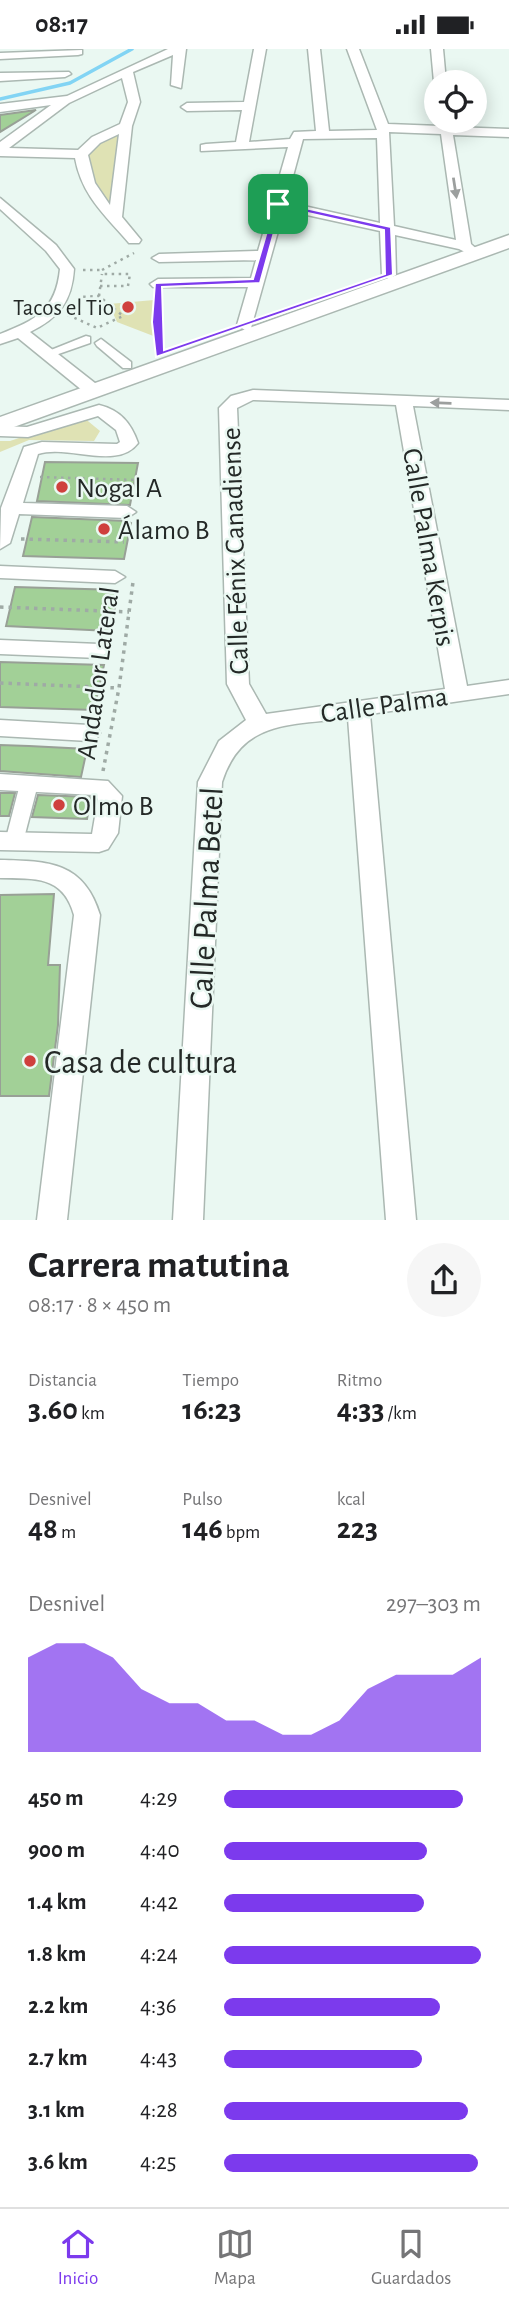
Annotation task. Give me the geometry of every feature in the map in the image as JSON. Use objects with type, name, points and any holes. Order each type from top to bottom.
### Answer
[{"type":"main road","points":[[0,411],[88,386],[470,250],[509,232]]},
{"type":"main road","points":[[0,425],[88,386],[127,365],[389,275],[509,241]]},
{"type":"street","points":[[0,151],[32,122],[70,99],[157,56],[179,49],[177,85]]},
{"type":"street","points":[[242,144],[260,49]]},
{"type":"street","points":[[314,49],[323,134]]},
{"type":"street","points":[[353,49],[383,131],[389,275]]},
{"type":"street","points":[[437,49],[439,70]]},
{"type":"street","points":[[0,56],[78,52]]},
{"type":"street","points":[[115,218],[126,127],[134,102],[127,72]]},
{"type":"street","points":[[0,77],[65,74]]},
{"type":"street","points":[[0,90],[29,92],[53,101]]},
{"type":"street","points":[[0,108],[70,99]]},
{"type":"street","points":[[187,107],[249,106]]},
{"type":"street","points":[[0,151],[81,155],[96,140],[126,127]]},
{"type":"street","points":[[206,148],[323,134],[424,128]]},
{"type":"street","points":[[487,131],[509,133]]},
{"type":"street","points":[[278,204],[470,250],[446,133]]},
{"type":"street","points":[[245,325],[297,139]]},
{"type":"street","points":[[81,155],[86,182],[93,199],[115,218],[134,240]]},
{"type":"street","points":[[0,202],[51,248],[67,269],[58,303],[20,332],[0,339]]},
{"type":"street","points":[[159,258],[264,255]]},
{"type":"street","points":[[158,284],[257,282]]},
{"type":"street","points":[[20,332],[88,386]]},
{"type":"street","points":[[47,354],[86,340]]},
{"type":"street","points":[[100,342],[127,365]]},
{"type":"street","name":"Calle Fénix Canadiense","points":[[259,723],[238,684],[228,408],[234,399],[247,395],[509,405]]},
{"type":"street","name":"Calle Palma Kerpis","points":[[404,402],[457,693]]},
{"type":"street","points":[[0,431],[28,432],[99,410],[111,415],[124,428],[129,443],[121,450],[33,449],[27,455],[1,541]]},
{"type":"street","points":[[10,508],[127,512]]},
{"type":"street","points":[[0,572],[115,577]]},
{"type":"street","points":[[0,647],[99,651]]},
{"type":"street","name":"Calle Palma","points":[[259,723],[509,687]]},
{"type":"street","points":[[358,708],[401,1220]]},
{"type":"street","name":"Calle Palma Betel","points":[[188,1220],[210,782],[219,752],[242,731],[259,723]]},
{"type":"street","points":[[0,728],[89,733]]},
{"type":"street","points":[[0,782],[100,787],[110,796],[106,833],[102,841],[92,844],[7,842],[29,784]]},
{"type":"street","points":[[0,869],[39,869],[69,880],[83,896],[87,915],[52,1220]]},
{"type":"path","points":[[102,272],[138,250],[134,240]]},
{"type":"path","points":[[99,296],[102,272]]},
{"type":"path","points":[[100,286],[128,286],[130,274],[102,272]]},
{"type":"path","points":[[158,284],[156,322],[160,355]]},
{"type":"path","points":[[99,296],[123,316],[97,328],[58,303],[99,296]]},
{"type":"path","points":[[20,477],[138,479]]},
{"type":"path","points":[[1,541],[124,542]]},
{"type":"path","name":"Andador Lateral","points":[[100,787],[119,688],[133,578],[115,577]]},
{"type":"path","points":[[0,607],[130,612]]},
{"type":"path","points":[[0,683],[119,688]]},
{"type":"green space","points":[[118,131],[110,209],[102,202],[85,165],[89,152]]},
{"type":"green space","points":[[154,300],[156,337],[117,322],[109,304]]},
{"type":"green space","points":[[83,417],[100,431],[94,441],[29,440],[0,452],[0,441],[10,441]]},
{"type":"building","points":[[36,110],[0,132],[0,115]]},
{"type":"building","points":[[45,462],[138,463],[130,505],[37,501]]},
{"type":"building","points":[[32,517],[127,521],[131,523],[124,559],[23,556]]},
{"type":"building","points":[[15,587],[119,590],[110,631],[6,626]]},
{"type":"building","points":[[0,662],[104,665],[94,710],[0,707]]},
{"type":"building","points":[[0,745],[87,749],[81,777],[0,771]]},
{"type":"building","points":[[0,793],[15,793],[9,816],[0,816]]},
{"type":"building","name":"Olmo B","points":[[38,795],[91,797],[87,819],[32,817]]},
{"type":"building","points":[[54,894],[48,965],[60,965],[58,1025],[49,1096],[0,1096],[0,895]]},
{"type":"waterway","points":[[0,99],[70,83],[132,49]]},
{"type":"place","name":"Tacos el Tio","points":[[128,307]]},
{"type":"place","name":"Nogal A","points":[[62,487]]},
{"type":"place","name":"Álamo B","points":[[104,529]]},
{"type":"place","name":"Olmo B","points":[[59,805]]},
{"type":"place","name":"Casa de cultura","points":[[30,1061]]},
{"type":"route","points":[[278,204],[388,229],[389,275],[160,355],[156,322],[158,284],[257,282],[278,204]]}]
